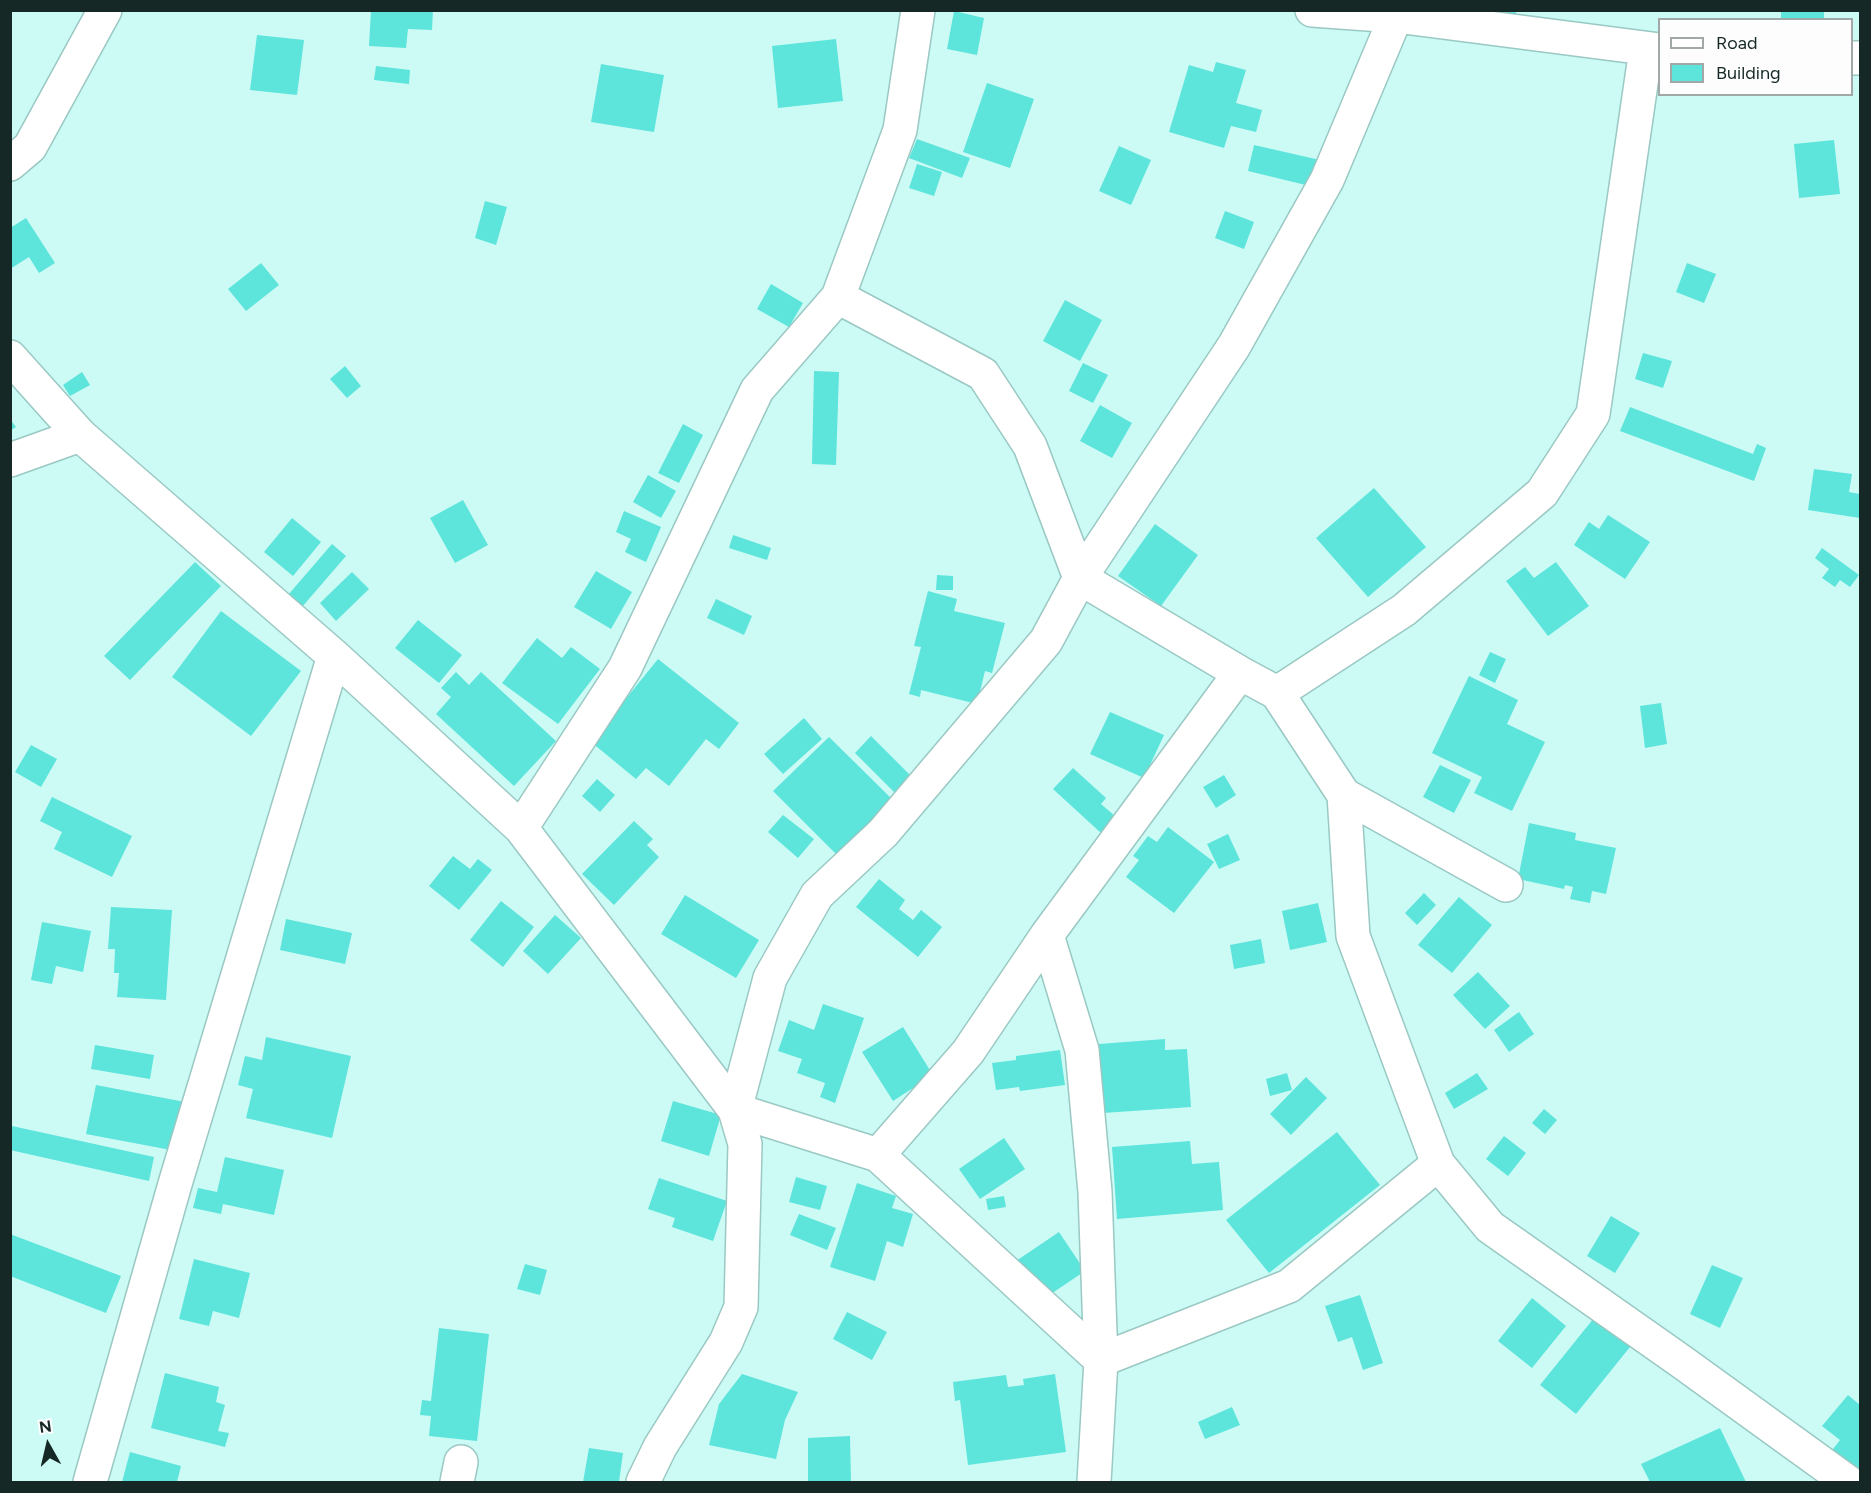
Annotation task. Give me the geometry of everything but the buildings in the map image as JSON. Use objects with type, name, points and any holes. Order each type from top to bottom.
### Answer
[{"type":"street","points":[[10,164],[30,147],[105,10]]},
{"type":"street","points":[[520,828],[625,668],[757,390],[838,297],[900,130],[918,10]]},
{"type":"street","points":[[1277,693],[1404,610],[1542,493],[1593,414],[1653,50],[1396,16],[1312,10]]},
{"type":"street","points":[[735,1110],[770,978],[817,895],[883,832],[1046,641],[1080,578],[1234,346],[1327,180],[1396,16]]},
{"type":"street","points":[[838,297],[983,374],[1030,446],[1080,578],[1277,693],[1344,795],[1506,885]]},
{"type":"street","points":[[10,357],[80,435],[334,656],[520,828],[735,1110],[744,1143],[741,1307],[726,1342],[660,1447],[643,1482]]},
{"type":"street","points":[[10,460],[80,435]]},
{"type":"street","points":[[90,1482],[179,1173],[334,656]]},
{"type":"street","points":[[878,1155],[968,1052],[1047,935],[1240,673]]},
{"type":"street","points":[[1344,795],[1353,936],[1438,1164],[1490,1227],[1848,1482]]},
{"type":"street","points":[[1047,935],[1082,1050],[1095,1192],[1101,1360],[1094,1482]]},
{"type":"street","points":[[735,1110],[878,1155],[1101,1360]]},
{"type":"street","points":[[1101,1360],[1289,1286],[1438,1164]]}]
